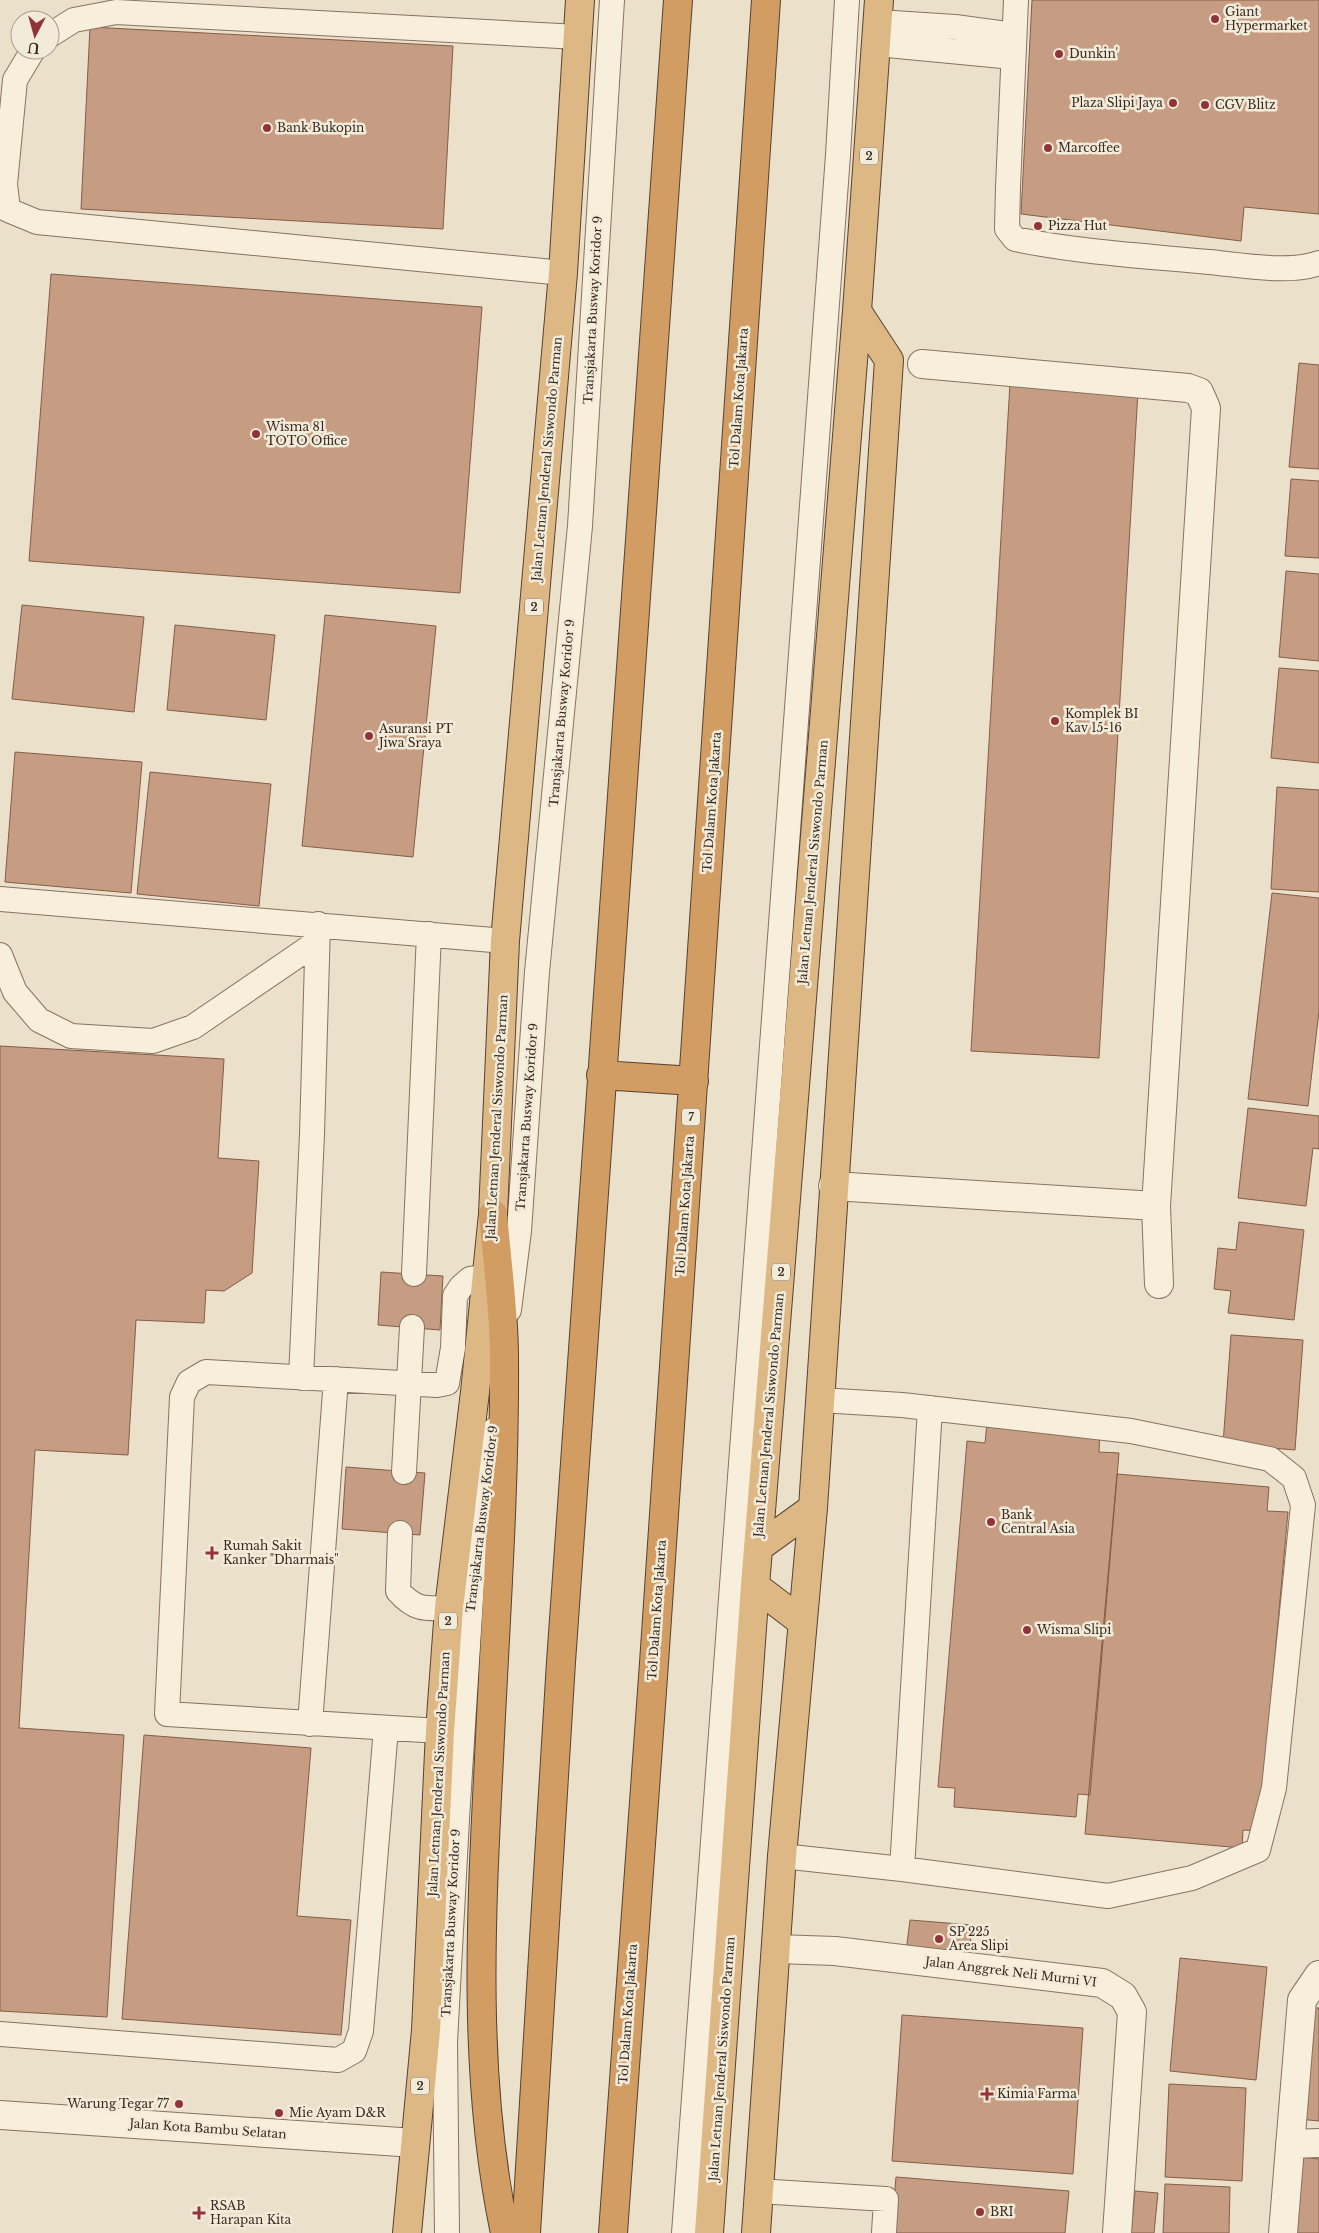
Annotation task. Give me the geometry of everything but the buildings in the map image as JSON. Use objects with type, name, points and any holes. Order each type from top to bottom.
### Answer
[{"type":"highway","name":"Jalan Letnan Jenderal Siswondo Parman","points":[[407,2233],[426,2030],[440,1731],[449,1608],[488,1277],[493,1214],[506,941],[563,273],[580,0]]},
{"type":"highway","points":[[526,2233],[562,1652],[678,0]]},
{"type":"highway","name":"Tol Dalam Kota Jakarta","points":[[613,2233],[694,1081],[766,0]]},
{"type":"highway","name":"Jalan Letnan Jenderal Siswondo Parman","points":[[708,2233],[755,1586],[857,312],[878,22]]},
{"type":"highway","points":[[756,2233],[782,1856],[801,1621],[813,1508],[889,360],[857,312]]},
{"type":"highway","points":[[602,1075],[694,1081]]},
{"type":"highway","points":[[493,1214],[504,1356],[501,1494],[483,1871],[482,2010],[484,2091],[494,2182],[505,2233]]},
{"type":"highway","points":[[759,1547],[813,1508]]},
{"type":"highway","points":[[755,1586],[801,1621]]},
{"type":"street","points":[[922,364],[1188,388],[1199,392],[1206,408],[1156,1206],[1159,1284]]},
{"type":"street","points":[[833,1186],[1156,1206]]},
{"type":"street","name":"Jalan Anggrek Neli Murni VI","points":[[777,1949],[834,1951],[1102,1983],[1122,1996],[1132,2012],[1117,2233]]},
{"type":"street","points":[[1283,2233],[1302,2000],[1319,1975]]},
{"type":"street","name":"Jalan Kota Bambu Selatan","points":[[0,2115],[415,2143]]},
{"type":"street","points":[[1290,2144],[1319,2143]]},
{"type":"lane","name":"Transjakarta Busway Koridor 9","points":[[447,2233],[445,2042],[472,1583],[504,1356],[519,1231],[537,972],[580,526],[612,0]]},
{"type":"lane","points":[[684,2233],[838,155],[846,0]]},
{"type":"lane","points":[[1016,0],[1007,229],[1014,239],[1134,255],[1247,265],[1306,268],[1319,263]]},
{"type":"lane","points":[[60,29],[74,20],[116,12],[578,37]]},
{"type":"lane","points":[[878,22],[955,27],[1013,46]]},
{"type":"lane","points":[[27,60],[16,80],[4,184],[4,213],[36,222],[563,273]]},
{"type":"lane","points":[[0,899],[317,934],[429,934],[506,941]]},
{"type":"lane","points":[[0,955],[15,992],[39,1020],[71,1036],[152,1041],[193,1027],[317,934]]},
{"type":"lane","points":[[301,1378],[312,1134],[317,934]]},
{"type":"lane","points":[[414,1274],[429,934]]},
{"type":"lane","points":[[440,1731],[167,1714],[182,1397],[189,1382],[206,1372],[410,1384],[446,1384],[449,1380],[453,1348],[455,1296],[470,1280],[488,1277]]},
{"type":"lane","points":[[404,1472],[412,1327]]},
{"type":"lane","points":[[310,1724],[336,1379]]},
{"type":"lane","points":[[782,1856],[902,1869],[1108,1896],[1192,1878],[1258,1850],[1274,1788],[1304,1505],[1294,1478],[1270,1459],[1131,1431],[930,1408],[820,1400]]},
{"type":"lane","points":[[902,1869],[930,1408]]},
{"type":"lane","points":[[400,1533],[398,1591],[409,1604],[429,1609],[449,1608]]},
{"type":"lane","points":[[0,2034],[338,2060],[354,2051],[360,2031],[386,1728]]},
{"type":"lane","points":[[759,2191],[886,2198],[884,2233]]},
{"type":"place","name":"Giant Hypermarket","points":[[1215,19]]},
{"type":"place","name":"Dunkin'","points":[[1059,54]]},
{"type":"place","name":"Plaza Slipi Jaya","points":[[1173,103]]},
{"type":"place","name":"CGV Blitz","points":[[1205,105]]},
{"type":"place","name":"Bank Bukopin","points":[[267,128]]},
{"type":"place","name":"Marcoffee","points":[[1048,148]]},
{"type":"place","name":"Pizza Hut","points":[[1038,226]]},
{"type":"place","name":"Wisma 81 TOTO Office","points":[[256,434]]},
{"type":"place","name":"Komplek BI Kav 15-16","points":[[1055,721]]},
{"type":"place","name":"Asuransi PT Jiwa Sraya","points":[[369,736]]},
{"type":"place","name":"Bank Central Asia","points":[[991,1522]]},
{"type":"place","name":"Rumah Sakit Kanker \"Dharmais\"","points":[[212,1553]]},
{"type":"place","name":"Wisma Slipi","points":[[1027,1630]]},
{"type":"place","name":"SP 225 Area Slipi","points":[[939,1939]]},
{"type":"place","name":"Kimia Farma","points":[[987,2094]]},
{"type":"place","name":"Warung Tegar 77","points":[[179,2104]]},
{"type":"place","name":"Mie Ayam D&R","points":[[279,2113]]},
{"type":"place","name":"BRI","points":[[980,2212]]},
{"type":"place","name":"RSAB Harapan Kita","points":[[199,2213]]}]
